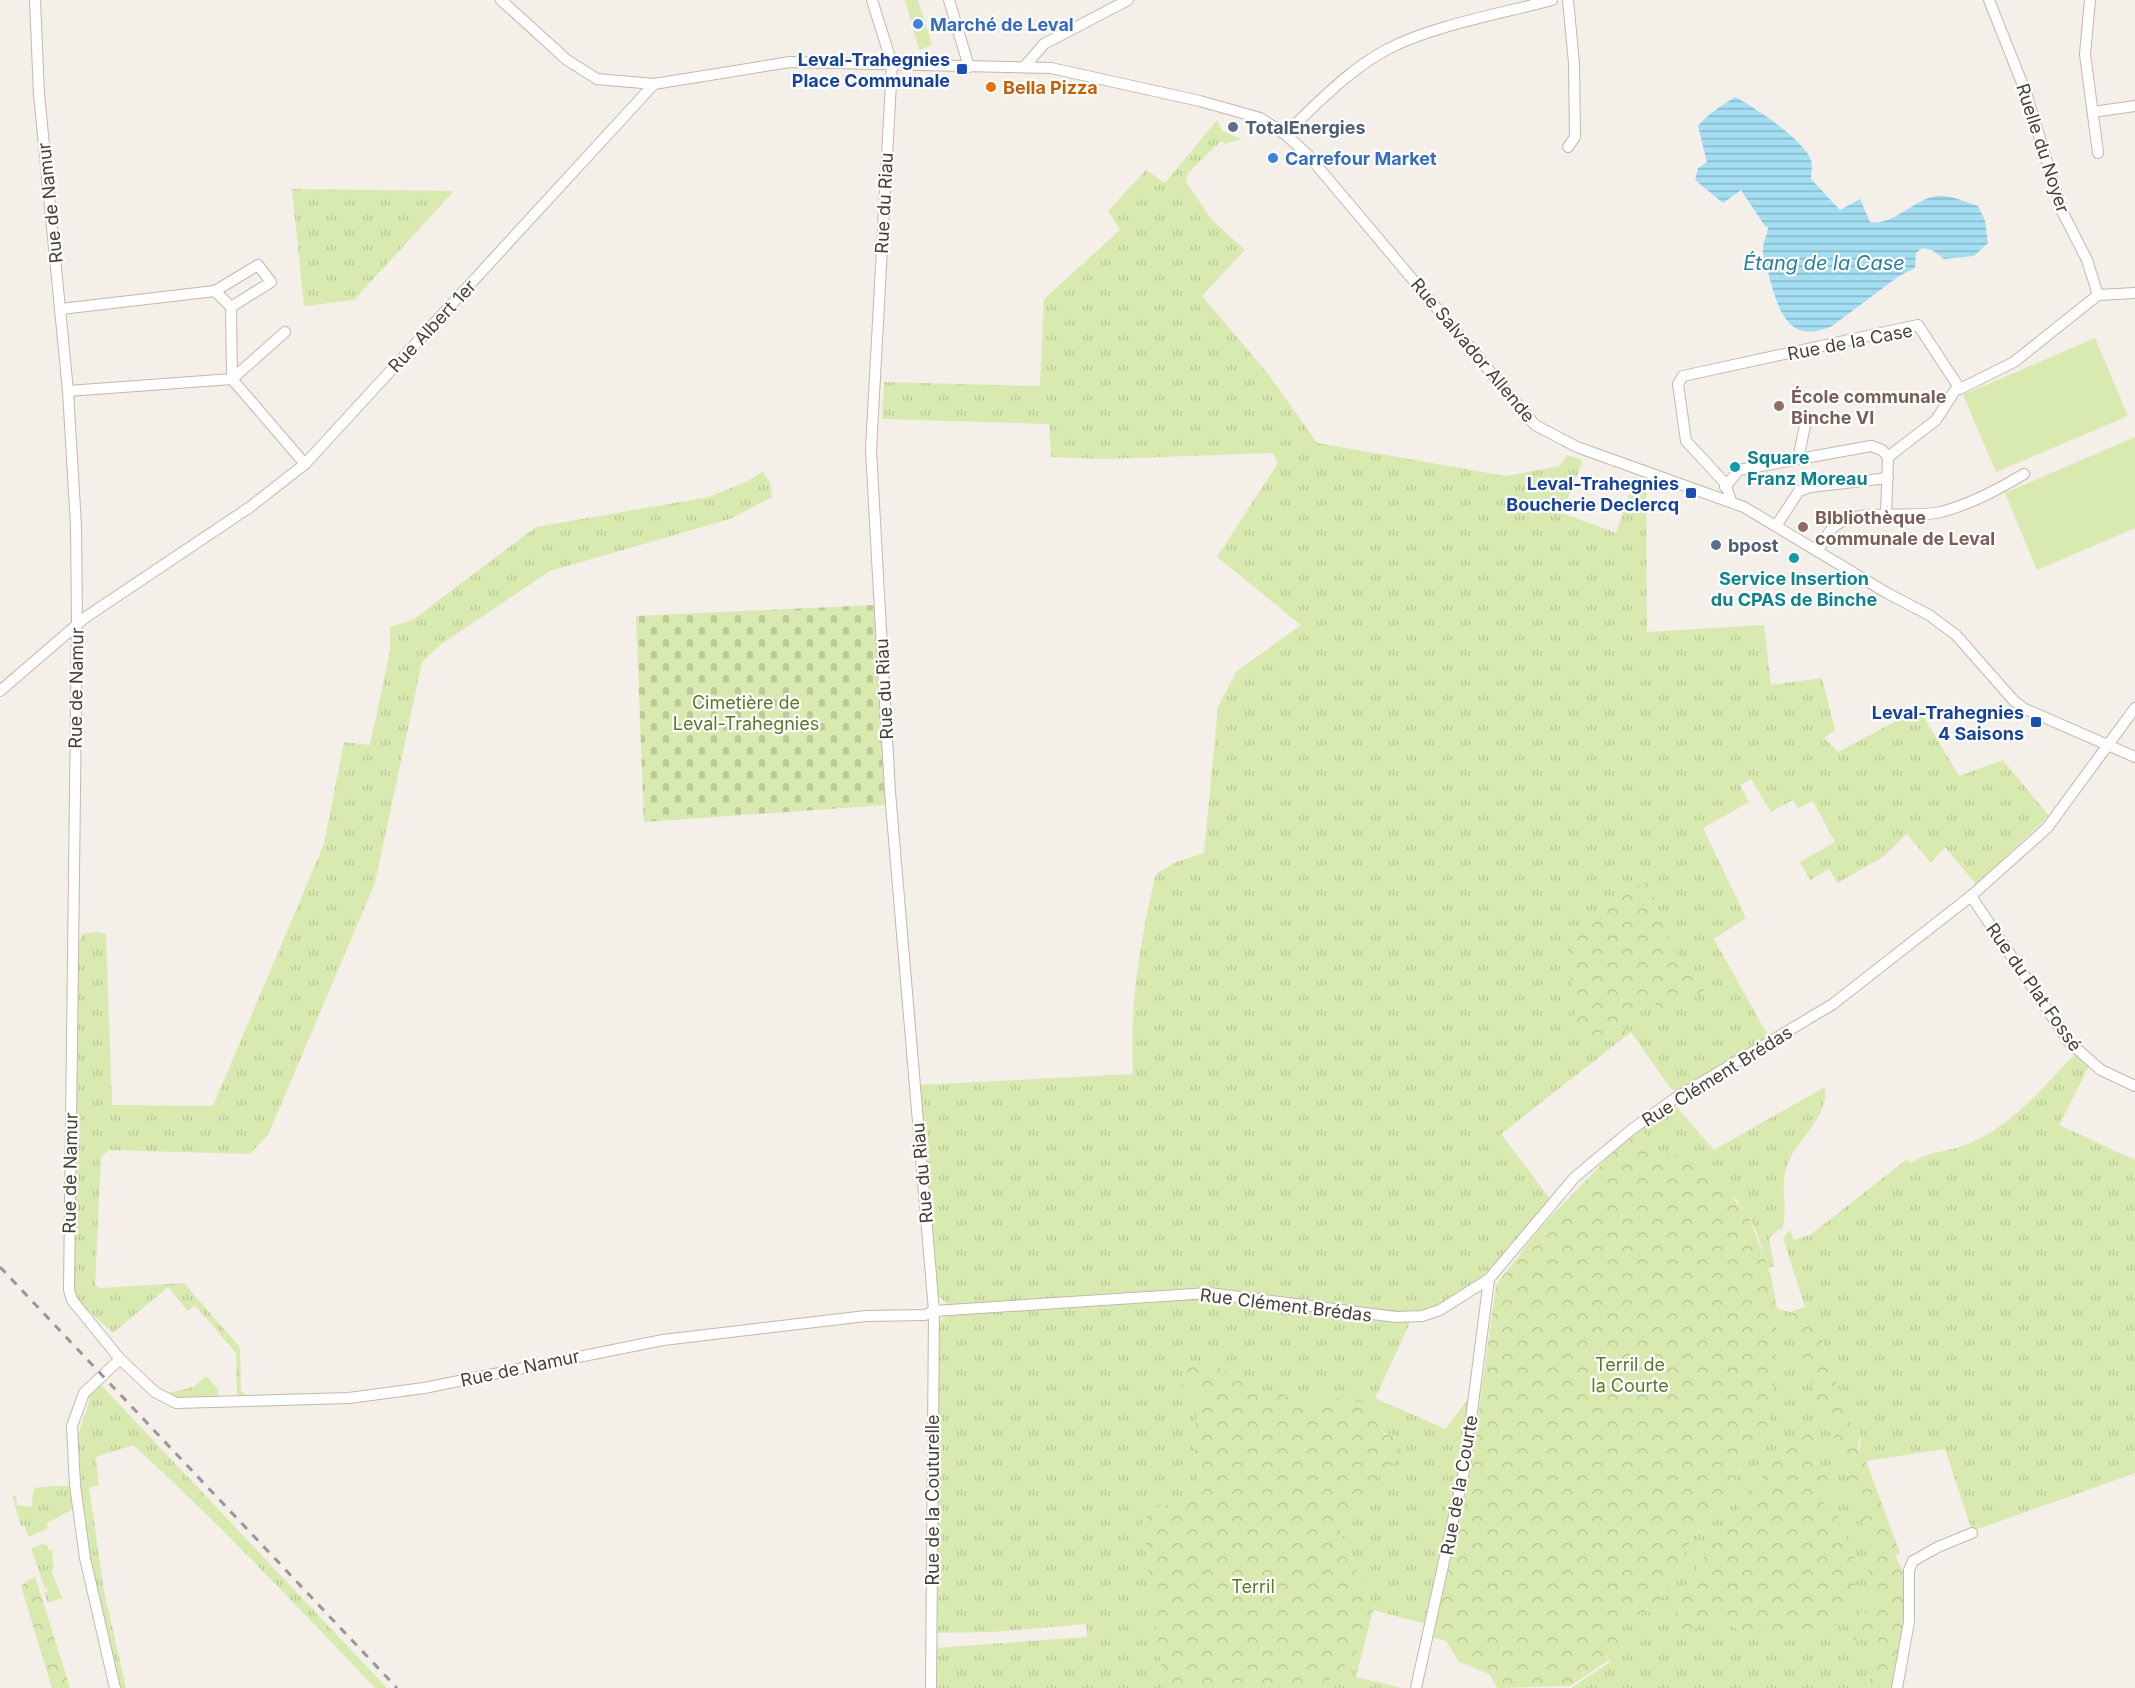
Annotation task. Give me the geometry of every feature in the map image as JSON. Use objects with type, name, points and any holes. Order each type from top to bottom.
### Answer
[{"type":"street","name":"Rue de Namur","points":[[35,0],[39,94],[61,309],[76,526],[77,624],[68,1279],[72,1300],[120,1359],[163,1398],[176,1403],[315,1400],[424,1388],[663,1340],[866,1316],[925,1315],[934,1311]]},
{"type":"street","points":[[501,0],[567,60],[597,78],[654,84],[790,62],[892,64],[872,0]]},
{"type":"street","points":[[949,0],[969,67]]},
{"type":"street","points":[[1024,67],[1044,44],[1128,0]]},
{"type":"street","points":[[1285,134],[1359,69],[1388,49],[1422,35],[1552,0]]},
{"type":"street","points":[[1568,0],[1574,63],[1575,137],[1568,147]]},
{"type":"street","name":"Ruelle du Noyer","points":[[1989,0],[2025,93],[2062,211],[2086,260],[2098,295]]},
{"type":"street","points":[[2090,0],[2085,54],[2098,153]]},
{"type":"street","name":"Rue Salvador Allende","points":[[892,64],[1052,68],[1206,102],[1260,118],[1285,134],[1308,155],[1535,425],[1552,437],[1577,447],[1731,501],[1776,525],[1938,621],[1956,635],[2006,693],[2025,708],[2107,747],[2135,757]]},
{"type":"street","name":"Rue du Riau","points":[[892,64],[871,450],[890,792],[934,1311]]},
{"type":"street","name":"Rue Albert 1er","points":[[0,691],[77,624],[250,507],[305,464],[654,84]]},
{"type":"street","points":[[2093,112],[2135,106]]},
{"type":"street","points":[[61,309],[215,291],[258,265],[271,282],[231,307]]},
{"type":"street","points":[[215,291],[231,307],[232,379],[305,464]]},
{"type":"street","points":[[1888,457],[1936,420],[1958,386],[1960,388],[2014,362],[2098,295],[2135,293]]},
{"type":"street","name":"Rue de la Case","points":[[1731,501],[1725,483],[1686,441],[1678,384],[1683,376],[1918,325],[1958,386]]},
{"type":"street","points":[[68,391],[232,379],[285,332]]},
{"type":"street","points":[[1798,459],[1807,416]]},
{"type":"street","points":[[1725,487],[1739,470],[1870,446],[1882,450],[1888,457],[1886,514]]},
{"type":"street","points":[[1817,551],[1835,526],[1846,520],[1886,514],[1919,515],[1968,504],[2024,474]]},
{"type":"street","points":[[1776,525],[1799,491],[1810,487],[1888,478]]},
{"type":"street","name":"Rue Clément Brédas","points":[[934,1311],[1209,1293],[1371,1315],[1422,1316],[1440,1310],[1489,1279],[1574,1178],[1631,1130],[1674,1099],[1833,1004],[1971,896],[2047,828],[2135,708]]},
{"type":"street","name":"Rue du Plat Fossé","points":[[1971,896],[2069,1042],[2101,1070],[2135,1086]]},
{"type":"street","name":"Rue de la Courte","points":[[1416,1688],[1465,1466],[1489,1279]]},
{"type":"street","name":"Rue de la Couturelle","points":[[931,1688],[934,1311]]},
{"type":"street","points":[[115,1688],[85,1558],[75,1485],[72,1431],[77,1408],[84,1393],[120,1359]]},
{"type":"street","points":[[1897,1688],[1909,1622],[1909,1570],[1913,1561],[1938,1547],[1972,1533]]},
{"type":"green space","points":[[905,0],[918,0],[932,45],[919,50]]},
{"type":"green space","points":[[1217,120],[1222,131],[1241,139],[1225,144],[1221,141],[1188,173],[1186,182],[1212,220],[1245,250],[1202,296],[1269,375],[1317,443],[1506,476],[1560,466],[1567,455],[1583,460],[1562,513],[1616,533],[1635,477],[1649,482],[1646,496],[1647,632],[1764,625],[1771,685],[1822,678],[1835,730],[1824,738],[1838,752],[1919,709],[1959,776],[2003,760],[2049,816],[1976,884],[1945,847],[1931,863],[1907,834],[1883,857],[1837,883],[1829,869],[1810,880],[1800,862],[1835,842],[1813,801],[1798,808],[1793,800],[1771,812],[1751,779],[1740,785],[1749,802],[1703,828],[1746,918],[1714,939],[1766,1032],[1764,1041],[1679,1091],[1671,1089],[1631,1032],[1501,1134],[1551,1200],[1483,1277],[1436,1307],[1425,1311],[1398,1313],[1210,1290],[949,1306],[937,1294],[919,1085],[1133,1074],[1134,998],[1150,899],[1156,874],[1176,862],[1204,853],[1218,707],[1237,671],[1301,625],[1217,557],[1278,463],[1273,453],[1104,459],[1051,457],[1049,424],[882,419],[884,382],[1040,386],[1044,299],[1120,230],[1108,211],[1146,170],[1165,183]]},
{"type":"green space","points":[[292,189],[454,191],[354,300],[304,306]]},
{"type":"green space","points":[[2095,338],[2128,416],[1996,472],[1963,395]]},
{"type":"green space","points":[[2135,437],[2135,528],[2037,570],[2005,493]]},
{"type":"green space","points":[[763,471],[770,483],[772,497],[730,519],[550,571],[440,645],[422,662],[375,883],[268,1135],[250,1154],[108,1150],[101,1157],[95,1285],[101,1288],[184,1283],[240,1349],[241,1391],[248,1396],[237,1395],[236,1353],[195,1305],[188,1311],[168,1287],[113,1333],[77,1301],[72,1288],[78,945],[82,934],[97,932],[106,934],[112,1105],[213,1106],[324,844],[344,742],[370,745],[390,651],[390,627],[414,619],[536,527],[709,497],[748,481]]},
{"type":"green space","name":"Cimetière de Leval-Trahegnies","points":[[874,605],[885,805],[644,822],[636,616]]},
{"type":"green space","points":[[1648,882],[1669,941],[1704,990],[1684,1004],[1662,1009],[1646,996],[1646,1007],[1620,1020],[1627,1035],[1616,1043],[1572,1028],[1576,1007],[1569,966],[1562,960],[1595,910],[1616,894]]},
{"type":"green space","points":[[2075,1054],[2089,1066],[2059,1125],[2135,1160],[2135,1473],[1972,1531],[1945,1449],[1866,1461],[1859,1455],[1861,1435],[1852,1426],[1813,1315],[1805,1307],[1783,1238],[1790,1230],[1794,1240],[1810,1235],[1906,1160],[1911,1163],[1924,1156],[1961,1147],[1999,1127],[2026,1105]]},
{"type":"green space","points":[[1825,1087],[1823,1108],[1794,1152],[1786,1170],[1784,1221],[1782,1230],[1779,1229],[1769,1238],[1774,1266],[1768,1268],[1753,1225],[1730,1191],[1700,1166],[1688,1160],[1662,1156],[1641,1128],[1675,1105],[1714,1150]]},
{"type":"green space","name":"Terril de la Courte","points":[[1641,1128],[1662,1156],[1678,1155],[1702,1167],[1728,1187],[1736,1202],[1747,1212],[1771,1275],[1777,1309],[1775,1376],[1767,1431],[1693,1537],[1656,1611],[1616,1619],[1621,1652],[1570,1686],[1497,1688],[1489,1674],[1459,1662],[1446,1641],[1432,1637],[1471,1467],[1496,1285],[1541,1227],[1616,1149]]},
{"type":"green space","points":[[1202,1296],[1411,1321],[1375,1398],[1445,1429],[1470,1397],[1463,1452],[1426,1624],[1373,1610],[1337,1523],[1367,1506],[1380,1475],[1394,1463],[1399,1437],[1382,1432],[1326,1396],[1301,1405],[1281,1393],[1262,1395],[1226,1370],[1202,1395],[1192,1435],[1198,1479],[1189,1500],[1153,1508],[1142,1523],[1164,1688],[934,1688],[934,1648],[1087,1637],[1086,1624],[992,1632],[934,1633],[937,1324],[948,1314]]},
{"type":"green space","points":[[1805,1307],[1813,1315],[1852,1426],[1861,1435],[1858,1445],[1859,1455],[1866,1461],[1900,1553],[1895,1555],[1904,1574],[1902,1574],[1907,1603],[1895,1688],[1868,1688],[1878,1639],[1872,1633],[1853,1642],[1852,1624],[1862,1610],[1872,1617],[1876,1606],[1867,1573],[1873,1550],[1837,1445],[1816,1401],[1790,1312]]},
{"type":"green space","points":[[1777,1309],[1790,1312],[1816,1401],[1837,1445],[1873,1550],[1867,1573],[1876,1606],[1872,1632],[1878,1639],[1868,1688],[1571,1688],[1610,1662],[1615,1619],[1656,1610],[1693,1537],[1767,1431],[1775,1375]],"holes":[[[1813,1429],[1817,1454],[1832,1492],[1823,1504],[1804,1632],[1779,1636],[1768,1632],[1765,1616],[1755,1614],[1751,1639],[1727,1622],[1707,1619]]]},
{"type":"green space","name":"Terril","points":[[1188,1361],[1226,1370],[1262,1395],[1281,1393],[1301,1405],[1326,1396],[1381,1406],[1382,1432],[1399,1437],[1403,1444],[1394,1463],[1380,1475],[1367,1506],[1337,1523],[1373,1610],[1365,1642],[1335,1677],[1311,1688],[1164,1688],[1142,1523],[1153,1508],[1189,1500],[1198,1479],[1192,1435],[1202,1395],[1180,1390]]},
{"type":"green space","points":[[206,1376],[217,1388],[219,1395],[215,1400],[179,1401],[168,1393],[193,1387]]},
{"type":"green space","points":[[101,1385],[387,1688],[375,1688],[226,1534],[133,1445],[96,1457],[99,1485],[89,1487],[104,1591],[126,1688],[118,1688],[84,1528],[76,1442],[89,1402],[89,1392]]},
{"type":"green space","points":[[1813,1429],[1817,1454],[1833,1492],[1823,1504],[1838,1515],[1856,1562],[1855,1597],[1838,1623],[1817,1639],[1804,1632],[1779,1636],[1768,1632],[1765,1616],[1756,1614],[1752,1639],[1727,1622],[1707,1619],[1683,1638],[1671,1631],[1680,1598],[1702,1559],[1773,1462]]},
{"type":"green space","points":[[71,1486],[73,1509],[46,1524],[48,1528],[29,1537],[24,1525],[21,1526],[12,1496],[16,1496],[17,1505],[31,1507],[34,1488]]},
{"type":"green space","points":[[43,1544],[48,1546],[48,1550],[52,1550],[54,1568],[51,1570],[62,1598],[48,1603],[44,1593],[48,1591],[47,1588],[45,1589],[31,1548]]},
{"type":"green space","points":[[35,1576],[70,1688],[52,1688],[21,1586]]},
{"type":"green space","points":[[1365,1642],[1356,1677],[1402,1688],[1311,1688],[1335,1676]]},
{"type":"water","name":"Étang de la Case","points":[[1735,97],[1765,116],[1798,143],[1811,160],[1811,179],[1840,210],[1860,199],[1870,222],[1878,222],[1895,217],[1928,198],[1952,197],[1978,206],[1985,220],[1988,243],[1974,256],[1944,259],[1932,250],[1922,248],[1916,253],[1915,268],[1899,276],[1832,326],[1817,331],[1796,328],[1782,312],[1764,259],[1763,246],[1768,227],[1765,226],[1741,190],[1723,203],[1695,180],[1698,168],[1707,162],[1698,126],[1711,113]]},
{"type":"railway","points":[[0,1267],[397,1688]]},
{"type":"place","name":"Marché de Leval","points":[[918,24]]},
{"type":"place","name":"Leval-Trahegnies Place Communale","points":[[962,69]]},
{"type":"place","name":"Bella Pizza","points":[[991,87]]},
{"type":"place","name":"TotalEnergies","points":[[1233,127]]},
{"type":"place","name":"Carrefour Market","points":[[1273,158]]},
{"type":"place","name":"École communale Binche VI","points":[[1779,406]]},
{"type":"place","name":"Square Franz Moreau","points":[[1735,467]]},
{"type":"place","name":"Leval-Trahegnies Boucherie Declercq","points":[[1691,493]]},
{"type":"place","name":"BIbliothèque communale de Leval","points":[[1803,527]]},
{"type":"place","name":"bpost","points":[[1716,545]]},
{"type":"place","name":"Service Insertion du CPAS de Binche","points":[[1794,558]]},
{"type":"place","name":"Leval-Trahegnies 4 Saisons","points":[[2036,722]]}]
